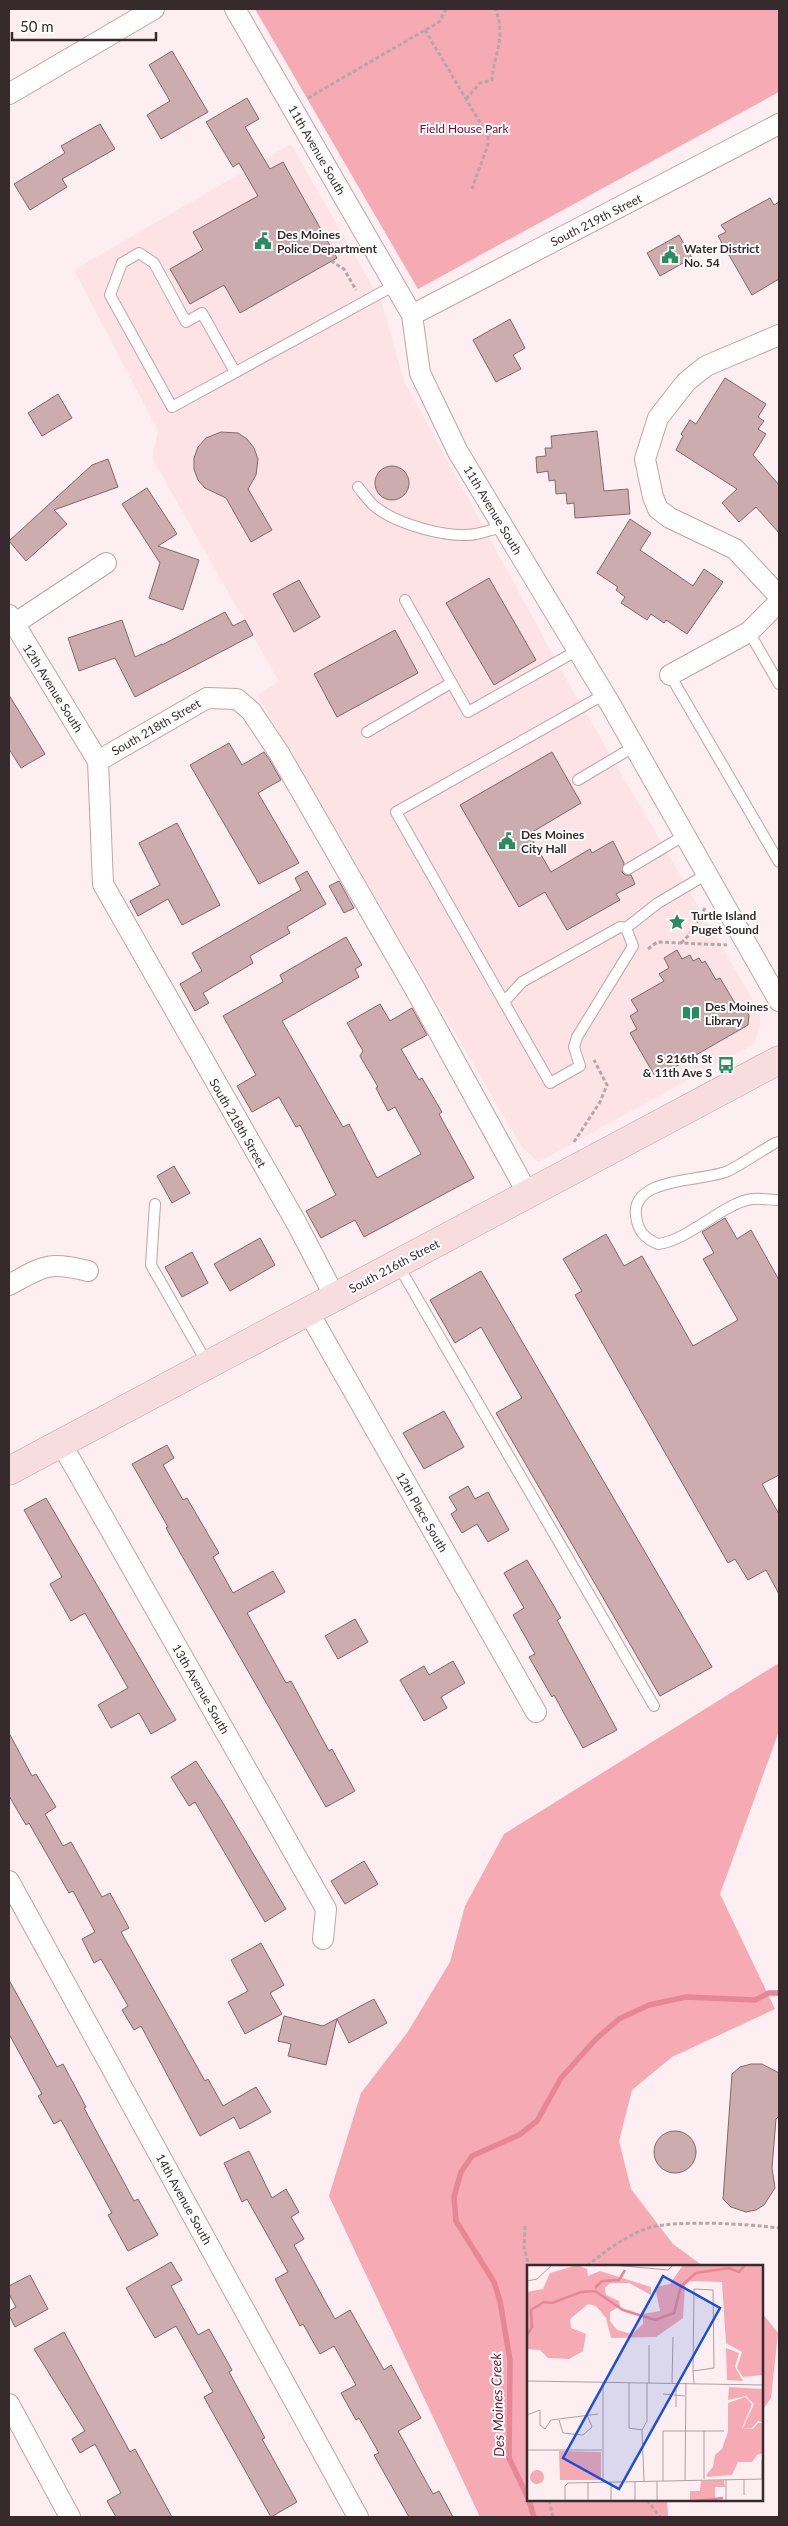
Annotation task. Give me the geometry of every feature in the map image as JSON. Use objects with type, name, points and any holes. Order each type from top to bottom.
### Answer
[{"type":"main road","name":"South 216th Street","points":[[9,1471],[779,1060]]},
{"type":"street","points":[[9,94],[128,15],[154,9]]},
{"type":"street","name":"11th Avenue South","points":[[236,9],[412,315],[420,373],[458,452],[635,746],[779,1001]]},
{"type":"street","name":"South 219th Street","points":[[412,315],[779,124]]},
{"type":"street","points":[[779,336],[706,366],[686,382],[658,418],[645,459],[653,497],[658,509],[670,518],[735,549],[779,596]]},
{"type":"street","points":[[11,620],[106,563]]},
{"type":"street","points":[[670,675],[749,632],[779,602]]},
{"type":"street","name":"12th Avenue South","points":[[11,620],[98,761]]},
{"type":"street","name":"South 218th Street","points":[[335,1297],[297,1224],[103,884],[98,761],[207,698],[237,699],[251,711],[284,761],[415,989],[528,1194]]},
{"type":"street","points":[[9,1285],[45,1266],[71,1267],[88,1271]]},
{"type":"street","name":"12th Place South","points":[[308,1312],[536,1712]]},
{"type":"street","name":"13th Avenue South","points":[[61,1443],[326,1909],[323,1940]]},
{"type":"street","name":"14th Avenue South","points":[[9,1881],[358,2517]]},
{"type":"street","points":[[9,2404],[70,2517]]},
{"type":"lane","points":[[235,372],[202,313],[186,322],[154,263],[139,253],[122,263],[110,295],[172,407],[395,284]]},
{"type":"lane","points":[[358,487],[373,504],[386,514],[413,526],[450,533],[475,534],[503,527]]},
{"type":"lane","points":[[405,600],[468,712],[578,650]]},
{"type":"lane","points":[[749,632],[779,684]]},
{"type":"lane","points":[[670,675],[778,858]]},
{"type":"lane","points":[[367,732],[451,683]]},
{"type":"lane","points":[[504,1002],[522,982],[620,927],[626,928],[632,937],[633,946],[577,1038],[575,1053],[580,1066],[550,1083],[396,812],[604,694]]},
{"type":"lane","points":[[578,780],[635,746]]},
{"type":"lane","points":[[628,869],[685,835]]},
{"type":"lane","points":[[626,928],[658,903],[707,874]]},
{"type":"lane","points":[[779,1142],[774,1143],[727,1172],[666,1183],[648,1192],[638,1200],[636,1211],[638,1226],[646,1239],[658,1244],[666,1243],[736,1205],[751,1199],[779,1200]]},
{"type":"lane","points":[[154,1204],[151,1265],[208,1365]]},
{"type":"lane","points":[[398,1264],[654,1706]]},
{"type":"path","points":[[292,107],[439,22],[446,9]]},
{"type":"path","points":[[466,99],[480,83],[492,80],[493,65],[502,31],[495,9]]},
{"type":"path","points":[[425,30],[488,136],[488,144],[472,189]]},
{"type":"path","points":[[331,261],[344,269],[363,302]]},
{"type":"path","points":[[681,943],[690,934],[708,903]]},
{"type":"path","points":[[645,955],[649,948],[658,942],[732,945]]},
{"type":"path","points":[[572,1147],[600,1102],[607,1085],[593,1058]]},
{"type":"path","points":[[588,2265],[610,2247],[646,2229],[661,2225],[734,2224],[779,2228]]},
{"type":"path","points":[[525,2226],[524,2248],[529,2265]]},
{"type":"path","points":[[549,2501],[553,2517]]},
{"type":"path","points":[[648,2501],[660,2517]]},
{"type":"shaded area","points":[[291,144],[382,303],[404,381],[569,684],[760,1012],[760,1025],[754,1044],[538,1162],[522,1147],[257,695],[279,682],[152,458],[158,431],[74,270]]},
{"type":"green space","name":"Field House Park","points":[[255,9],[779,9],[779,92],[418,289]]},
{"type":"green space","points":[[779,1663],[779,1731],[720,1894],[775,2009],[672,2057],[632,2090],[619,2141],[631,2189],[673,2244],[702,2265],[527,2265],[527,2501],[667,2501],[668,2517],[480,2517],[329,2196],[361,2093],[407,2033],[450,1962],[465,1906],[504,1834]]},
{"type":"green space","points":[[763,2314],[778,2333],[771,2398],[763,2410]]},
{"type":"building","points":[[172,51],[208,112],[161,139],[147,115],[170,101],[149,65]]},
{"type":"building","name":"Des Moines Police Department","points":[[247,98],[259,119],[245,127],[270,169],[283,162],[337,258],[240,313],[224,285],[190,304],[170,269],[203,250],[193,232],[258,196],[239,163],[233,167],[206,122]]},
{"type":"building","points":[[100,124],[115,149],[62,179],[67,187],[30,210],[14,184],[65,153],[61,146]]},
{"type":"building","points":[[770,198],[774,205],[779,202],[779,279],[752,295],[718,236],[726,232],[721,225]]},
{"type":"building","name":"Water District No. 54","points":[[679,235],[692,258],[660,276],[647,253]]},
{"type":"building","points":[[510,319],[525,348],[513,355],[521,369],[496,382],[473,340]]},
{"type":"building","points":[[725,378],[766,404],[758,417],[764,421],[758,429],[766,434],[753,455],[779,485],[779,533],[756,507],[739,522],[722,503],[737,489],[676,450],[683,436],[681,434],[690,420],[696,424]]},
{"type":"building","points":[[58,394],[72,418],[42,436],[28,413]]},
{"type":"building","points":[[597,431],[604,491],[628,489],[630,514],[575,518],[574,503],[567,504],[566,493],[556,494],[555,480],[549,481],[548,471],[537,473],[536,457],[546,456],[545,448],[552,448],[551,436]]},
{"type":"building","points":[[221,432],[238,433],[247,439],[254,448],[258,459],[256,475],[248,489],[272,530],[251,542],[226,498],[205,488],[198,480],[194,469],[194,458],[198,447],[206,438]]},
{"type":"building","points":[[108,459],[118,487],[54,510],[67,524],[26,561],[9,541],[92,465]]},
{"type":"building","points":[[392,466],[404,471],[409,483],[404,495],[392,500],[380,495],[375,483],[380,471]]},
{"type":"building","points":[[147,488],[177,534],[158,546],[199,560],[183,610],[149,598],[160,563],[122,504]]},
{"type":"building","points":[[630,519],[651,533],[640,550],[693,586],[704,569],[723,582],[687,634],[666,620],[664,623],[651,614],[647,620],[621,603],[625,597],[616,590],[618,587],[597,573]]},
{"type":"building","points":[[489,578],[536,660],[494,685],[446,603]]},
{"type":"building","points":[[299,580],[320,617],[294,632],[273,594]]},
{"type":"building","points":[[225,612],[233,626],[245,620],[253,635],[135,697],[115,658],[79,671],[68,638],[122,620],[135,657]]},
{"type":"building","points":[[395,630],[418,673],[337,717],[314,674]]},
{"type":"building","points":[[9,695],[45,754],[21,768],[9,749]]},
{"type":"building","points":[[229,743],[242,765],[264,752],[269,759],[281,780],[258,793],[299,863],[259,884],[190,765]]},
{"type":"building","name":"Des Moines City Hall","points":[[552,752],[581,803],[529,834],[551,872],[590,849],[592,853],[613,841],[624,863],[622,872],[625,875],[631,875],[635,884],[616,894],[620,900],[567,930],[545,892],[519,907],[460,805]]},
{"type":"building","points":[[177,823],[220,905],[182,925],[168,899],[138,916],[130,901],[160,885],[139,843]]},
{"type":"building","points":[[307,871],[326,904],[287,927],[290,933],[250,956],[253,963],[203,993],[209,1003],[195,1011],[180,984],[202,971],[192,953],[301,890],[295,878]]},
{"type":"building","points":[[339,881],[354,908],[344,913],[329,886]]},
{"type":"building","points":[[346,937],[362,965],[355,969],[359,977],[282,1021],[343,1127],[349,1124],[377,1178],[421,1154],[395,1107],[388,1111],[376,1088],[378,1087],[360,1056],[363,1051],[347,1023],[380,1004],[390,1021],[412,1008],[427,1035],[401,1049],[419,1080],[422,1078],[442,1112],[439,1114],[474,1178],[364,1237],[355,1220],[321,1238],[306,1211],[336,1195],[300,1125],[296,1127],[279,1097],[252,1112],[237,1086],[256,1075],[223,1016],[283,982],[280,975]]},
{"type":"building","name":"Des Moines Library","points":[[677,950],[682,959],[690,955],[693,961],[699,958],[702,963],[705,961],[716,980],[720,978],[736,1005],[743,1007],[749,1015],[748,1025],[656,1078],[630,1033],[637,1029],[630,1016],[638,1011],[631,1000],[664,981],[659,974],[669,968],[664,958]]},
{"type":"building","points":[[174,1166],[190,1193],[172,1203],[157,1176]]},
{"type":"building","points":[[725,1218],[737,1239],[751,1230],[779,1280],[779,1475],[762,1484],[779,1514],[779,1594],[766,1570],[748,1580],[735,1559],[728,1563],[575,1295],[582,1291],[563,1259],[606,1234],[624,1266],[642,1256],[693,1346],[738,1320],[703,1259],[714,1253],[702,1232]]},
{"type":"building","points":[[260,1238],[275,1265],[230,1291],[214,1264]]},
{"type":"building","points":[[192,1252],[208,1283],[182,1297],[165,1267]]},
{"type":"building","points":[[481,1271],[712,1667],[660,1696],[496,1413],[522,1398],[481,1327],[455,1343],[430,1300]]},
{"type":"building","points":[[444,1411],[464,1447],[424,1469],[403,1433]]},
{"type":"building","points":[[167,1445],[174,1458],[163,1465],[183,1500],[187,1498],[219,1553],[213,1557],[233,1593],[273,1571],[285,1592],[247,1613],[286,1683],[291,1681],[329,1751],[332,1749],[355,1791],[326,1807],[166,1528],[168,1527],[132,1464]]},
{"type":"building","points":[[468,1486],[475,1499],[488,1492],[509,1530],[488,1542],[477,1524],[462,1533],[451,1514],[457,1510],[449,1497]]},
{"type":"building","points":[[46,1498],[176,1720],[151,1734],[139,1713],[111,1728],[98,1705],[128,1688],[85,1613],[71,1621],[50,1584],[62,1577],[24,1510]]},
{"type":"building","points":[[527,1560],[561,1618],[557,1620],[617,1730],[583,1748],[554,1695],[552,1697],[529,1657],[535,1654],[513,1615],[524,1608],[504,1573]]},
{"type":"building","points":[[355,1619],[368,1642],[338,1659],[325,1636]]},
{"type":"building","points":[[453,1661],[465,1683],[441,1697],[447,1708],[424,1721],[400,1680],[424,1666],[429,1675]]},
{"type":"building","points":[[9,1733],[32,1776],[36,1774],[56,1807],[45,1814],[63,1846],[71,1842],[102,1897],[110,1893],[129,1928],[121,1932],[205,2081],[208,2079],[223,2106],[256,2087],[271,2112],[240,2129],[234,2117],[200,2136],[141,2026],[134,2030],[122,2010],[128,2006],[101,1959],[94,1963],[82,1939],[95,1932],[73,1891],[69,1893],[29,1823],[26,1825],[9,1796]]},
{"type":"building","points":[[196,1761],[286,1909],[265,1922],[195,1802],[189,1806],[171,1777]]},
{"type":"building","points":[[364,1861],[378,1884],[345,1904],[331,1881]]},
{"type":"building","points":[[261,1943],[284,1985],[270,1993],[282,2014],[245,2034],[228,2002],[248,1991],[231,1960]]},
{"type":"building","points":[[9,1980],[57,2067],[63,2064],[86,2107],[84,2108],[134,2201],[138,2199],[158,2235],[128,2251],[108,2215],[112,2213],[61,2120],[54,2124],[38,2096],[42,2094],[9,2034]]},
{"type":"building","points":[[374,1999],[387,2023],[349,2043],[337,2019],[326,2065],[288,2056],[291,2044],[278,2041],[284,2016],[323,2026]]},
{"type":"building","points":[[762,2064],[779,2073],[779,2116],[776,2119],[772,2168],[775,2188],[764,2205],[756,2210],[746,2212],[731,2207],[723,2199],[732,2074],[740,2067]]},
{"type":"building","points":[[679,2131],[687,2134],[693,2140],[696,2152],[693,2164],[687,2170],[671,2173],[663,2170],[657,2164],[654,2148],[657,2140],[663,2134]]},
{"type":"building","points":[[249,2151],[272,2198],[286,2189],[299,2212],[291,2217],[304,2239],[294,2245],[335,2319],[350,2310],[384,2370],[391,2365],[421,2418],[398,2431],[433,2494],[439,2491],[453,2517],[409,2517],[374,2455],[379,2453],[359,2418],[356,2420],[341,2393],[356,2385],[334,2346],[320,2354],[303,2324],[300,2326],[275,2279],[288,2272],[247,2199],[242,2202],[224,2163]]},
{"type":"building","points":[[171,2262],[182,2280],[171,2286],[198,2335],[209,2329],[232,2370],[229,2372],[265,2438],[262,2439],[297,2502],[271,2517],[204,2397],[213,2392],[176,2326],[155,2338],[126,2288]]},
{"type":"building","points":[[30,2275],[48,2309],[15,2327],[9,2315],[9,2311],[16,2307],[9,2294],[9,2286]]},
{"type":"building","points":[[64,2332],[130,2452],[135,2449],[172,2517],[116,2517],[107,2501],[121,2493],[95,2444],[80,2453],[72,2439],[85,2431],[34,2349]]},
{"type":"waterway","name":"Des Moines Creek","points":[[527,2496],[509,2458],[510,2360],[500,2301],[494,2282],[456,2221],[454,2197],[461,2172],[472,2156],[519,2135],[537,2121],[561,2078],[596,2039],[619,2019],[649,2005],[686,1997],[755,2000],[769,1993],[779,1993]]},
{"type":"waterway","name":"Des Moines Creek","points":[[529,2501],[534,2517]]},
{"type":"place","name":"Des Moines Police Department","points":[[263,241]]},
{"type":"place","name":"Water District No. 54","points":[[670,255]]},
{"type":"place","name":"Des Moines City Hall","points":[[507,841]]},
{"type":"place","name":"Turtle Island Puget Sound","points":[[677,922]]},
{"type":"place","name":"Des Moines Library","points":[[691,1013]]},
{"type":"place","name":"S 216th St & 11th Ave S","points":[[726,1065]]}]
